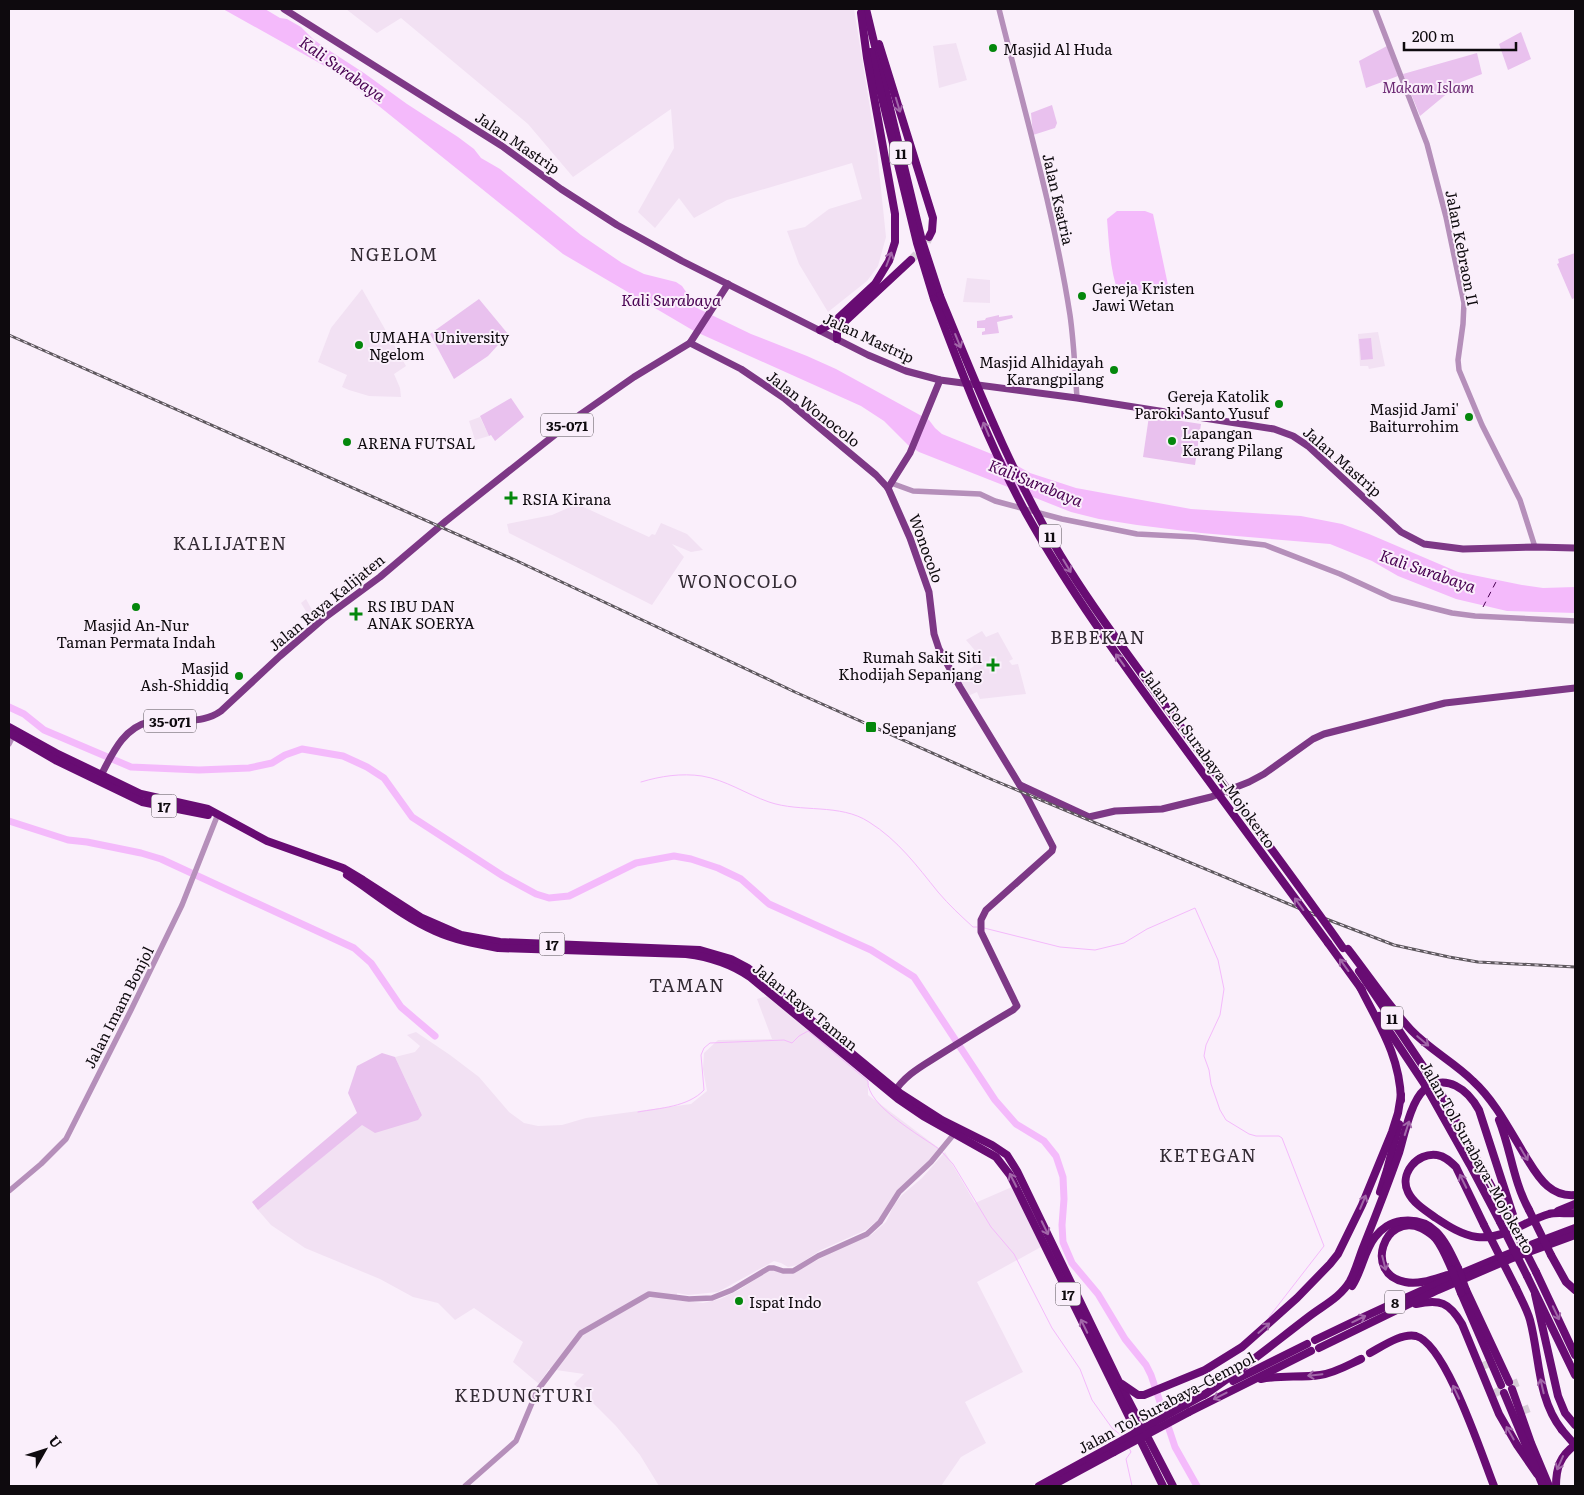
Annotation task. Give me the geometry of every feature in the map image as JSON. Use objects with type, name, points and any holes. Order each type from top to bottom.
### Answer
[{"type":"highway","points":[[864,10],[898,102],[932,218],[932,231],[929,237]]},
{"type":"highway","points":[[820,330],[834,322],[875,284],[890,262],[895,242],[895,214],[867,58],[864,10]]},
{"type":"highway","name":"Jalan Tol Surabaya–Mojokerto","points":[[864,10],[917,243],[960,367],[995,449],[1026,512],[1101,634],[1360,987],[1427,1088],[1500,1222],[1575,1375]]},
{"type":"highway","points":[[837,339],[837,331],[840,326],[911,260]]},
{"type":"highway","name":"Jalan Tol Surabaya–Mojokerto","points":[[937,298],[1005,448],[1035,509],[1068,568],[1108,628],[1346,948]]},
{"type":"highway","name":"17","points":[[9,727],[100,778]]},
{"type":"highway","name":"17","points":[[11,734],[57,761],[100,778]]},
{"type":"highway","name":"Jalan Raya Taman","points":[[100,778],[142,802],[217,816],[274,850],[346,875],[426,926],[458,940],[498,948],[686,954],[708,957],[727,963],[755,981],[923,1116],[996,1157],[1010,1175],[1163,1484]]},
{"type":"highway","points":[[1346,948],[1409,1028],[1432,1049],[1472,1080],[1489,1098],[1538,1176],[1547,1187],[1555,1192],[1569,1196],[1575,1195]]},
{"type":"highway","name":"11","points":[[1346,948],[1435,1085],[1510,1216],[1575,1354]]},
{"type":"highway","points":[[1360,987],[1392,1048],[1399,1076],[1401,1095],[1401,1113],[1395,1143],[1363,1234],[1364,1246]]},
{"type":"highway","points":[[1204,1395],[1242,1369],[1343,1290],[1353,1275],[1392,1175],[1415,1103],[1424,1091],[1432,1085],[1446,1083],[1457,1086],[1472,1098],[1479,1110],[1510,1216]]},
{"type":"highway","name":"Jalan Raya Taman","points":[[897,1094],[1007,1155],[1017,1171],[1159,1461]]},
{"type":"highway","points":[[1119,1382],[1138,1395],[1152,1393],[1205,1370],[1242,1347],[1303,1292],[1338,1254],[1362,1205],[1392,1132],[1401,1095]]},
{"type":"highway","points":[[1489,1098],[1503,1128],[1521,1195],[1566,1282],[1575,1290]]},
{"type":"highway","points":[[1556,1486],[1557,1469],[1560,1461],[1568,1450],[1575,1445],[1551,1414],[1545,1398],[1530,1321],[1516,1288],[1484,1225],[1456,1167],[1449,1160],[1437,1155],[1427,1156],[1416,1161],[1406,1179],[1407,1189],[1413,1199],[1439,1220],[1465,1234],[1476,1237],[1495,1236],[1575,1204]]},
{"type":"highway","points":[[1547,1215],[1575,1213]]},
{"type":"highway","points":[[1300,1323],[1332,1304],[1348,1291],[1359,1276],[1374,1237],[1382,1229],[1394,1222],[1409,1220],[1429,1225],[1438,1232],[1445,1243],[1464,1291],[1487,1365],[1525,1410],[1536,1456]]},
{"type":"highway","points":[[1455,1269],[1435,1238],[1418,1227],[1408,1225],[1399,1227],[1386,1239],[1382,1248],[1383,1266],[1387,1273],[1406,1283],[1429,1280],[1477,1266]]},
{"type":"highway","name":"Jalan Tol Surabaya–Gempol","points":[[1039,1486],[1113,1449],[1188,1408],[1247,1383],[1391,1304],[1477,1266],[1575,1228]]},
{"type":"highway","name":"Jalan Tol Surabaya–Gempol","points":[[1188,1408],[1204,1395],[1313,1346],[1510,1259],[1575,1235]]},
{"type":"highway","points":[[1540,1248],[1575,1240]]},
{"type":"highway","points":[[1464,1291],[1486,1332],[1523,1438],[1543,1486]]},
{"type":"highway","points":[[1535,1294],[1561,1404],[1565,1414],[1575,1425]]},
{"type":"highway","points":[[1403,1306],[1424,1302],[1441,1302],[1449,1306],[1456,1314],[1462,1324],[1499,1414],[1517,1445],[1538,1474]]},
{"type":"highway","points":[[1476,1326],[1506,1387],[1549,1486]]},
{"type":"highway","points":[[1370,1353],[1401,1337],[1421,1338],[1427,1342],[1446,1371],[1458,1396],[1494,1486]]},
{"type":"highway","points":[[1247,1383],[1274,1376],[1323,1375],[1361,1359]]},
{"type":"highway","name":"Jalan Tol Surabaya–Gempol","points":[[1051,1486],[1113,1449]]},
{"type":"highway","points":[[1159,1461],[1169,1486]]},
{"type":"highway","name":"17","points":[[1159,1461],[1173,1486]]},
{"type":"main road","name":"Jalan Mastrip","points":[[284,9],[502,146],[602,216],[655,247],[897,368],[940,380],[1077,398],[1280,430],[1294,436],[1308,446],[1401,532],[1417,542],[1442,548],[1464,549],[1535,546],[1575,548]]},
{"type":"main road","name":"35-071","points":[[692,340],[728,284]]},
{"type":"main road","name":"Jalan Wonocolo","points":[[692,340],[784,398],[890,486]]},
{"type":"main road","name":"Jalan Raya Kalijaten","points":[[100,778],[113,754],[126,736],[140,726],[150,722],[202,719],[226,708],[305,634],[380,577],[446,520],[588,410],[634,377],[692,340]]},
{"type":"main road","points":[[890,486],[910,453],[940,380]]},
{"type":"main road","name":"Wonocolo","points":[[890,486],[929,592],[938,649],[1019,784],[1053,849],[986,910],[981,920],[980,927],[1017,1006],[909,1075],[897,1094]]},
{"type":"main road","points":[[1019,784],[1089,817],[1116,811],[1162,809],[1211,797],[1249,782],[1264,774],[1313,739],[1324,734],[1445,703],[1575,688]]},
{"type":"street","name":"Jalan Ksatria","points":[[999,9],[1026,112],[1064,276],[1071,324],[1077,398]]},
{"type":"street","name":"Jalan Kebraon II","points":[[1375,9],[1427,144],[1437,182],[1464,303],[1458,360],[1459,370],[1482,425],[1520,500],[1535,546]]},
{"type":"street","points":[[890,486],[913,491],[980,494],[995,501],[1062,519],[1137,534],[1195,537],[1266,545],[1392,598],[1452,613],[1475,616],[1575,621]]},
{"type":"street","points":[[9,744],[11,734]]},
{"type":"street","name":"Jalan Imam Bonjol","points":[[9,1191],[41,1164],[66,1139],[131,1010],[195,874],[217,816]]},
{"type":"street","points":[[465,1486],[516,1441],[537,1391],[581,1333],[649,1294],[689,1299],[712,1298],[732,1290],[769,1268],[793,1271],[818,1256],[867,1234],[880,1222],[899,1192],[941,1151],[954,1134]]},
{"type":"shaded area","points":[[346,9],[854,9],[877,151],[886,237],[878,266],[867,281],[828,312],[799,264],[787,231],[805,227],[829,209],[862,199],[852,163],[727,200],[694,218],[679,198],[655,228],[638,212],[674,148],[671,109],[573,177],[528,124],[401,18],[377,33]]},
{"type":"shaded area","points":[[956,43],[967,80],[939,88],[933,46]]},
{"type":"shaded area","points":[[967,278],[990,280],[990,303],[963,302]]},
{"type":"shaded area","name":"UMAHA University Ngelom","points":[[362,289],[406,366],[394,374],[400,388],[401,397],[369,396],[349,390],[342,387],[347,375],[318,362],[331,328]]},
{"type":"shaded area","points":[[1378,332],[1385,366],[1369,369],[1368,366],[1360,366],[1358,334]]},
{"type":"shaded area","points":[[480,417],[489,436],[475,440],[469,421]]},
{"type":"shaded area","points":[[577,504],[649,537],[652,534],[655,535],[661,523],[687,534],[703,550],[691,552],[672,544],[684,557],[652,605],[509,533],[507,524],[552,515]]},
{"type":"shaded area","points":[[306,599],[317,619],[313,623],[301,603]]},
{"type":"shaded area","name":"Rumah Sakit Siti Khodijah Sepanjang","points":[[982,631],[986,637],[998,632],[1013,659],[1009,661],[1012,665],[1018,664],[1026,694],[980,699],[977,692],[968,696],[958,677],[974,666],[971,659],[978,654],[966,640]]},
{"type":"shaded area","points":[[768,996],[868,1080],[868,1095],[940,1149],[879,1219],[866,1230],[821,1250],[798,1265],[788,1267],[774,1261],[718,1292],[688,1295],[677,1293],[677,1300],[703,1303],[720,1299],[739,1290],[771,1269],[791,1274],[838,1249],[871,1235],[886,1222],[894,1205],[902,1195],[922,1178],[945,1152],[975,1203],[1012,1187],[1041,1247],[977,1282],[1023,1372],[965,1402],[986,1443],[961,1457],[941,1486],[659,1486],[640,1455],[616,1426],[574,1384],[584,1374],[549,1369],[539,1384],[513,1362],[523,1342],[474,1308],[455,1320],[438,1303],[413,1297],[380,1279],[305,1248],[271,1225],[258,1210],[362,1124],[422,1115],[395,1057],[415,1052],[420,1046],[407,1035],[416,1032],[450,1055],[479,1077],[509,1112],[524,1123],[538,1126],[562,1125],[586,1118],[691,1104],[707,1091],[703,1069],[704,1053],[718,1040],[772,1039],[757,999]]},
{"type":"green space","name":"Makam Islam","points":[[1521,32],[1531,59],[1508,70],[1499,44]]},
{"type":"green space","name":"Makam Islam","points":[[1387,46],[1398,76],[1366,88],[1359,61]]},
{"type":"green space","name":"Makam Islam","points":[[1477,53],[1482,74],[1461,82],[1420,116],[1403,74]]},
{"type":"green space","points":[[1052,105],[1057,123],[1055,128],[1033,135],[1031,113]]},
{"type":"green space","points":[[1575,253],[1575,298],[1572,299],[1557,264],[1559,263],[1558,259]]},
{"type":"green space","points":[[479,299],[508,334],[488,356],[454,379],[430,334]]},
{"type":"green space","points":[[999,315],[999,317],[1012,315],[1013,318],[997,322],[999,333],[982,335],[985,328],[977,328],[977,321]]},
{"type":"green space","points":[[1371,338],[1373,359],[1361,360],[1359,339]]},
{"type":"green space","points":[[511,398],[524,417],[495,441],[491,435],[489,436],[480,416]]},
{"type":"green space","name":"Lapangan Karang Pilang","points":[[1149,416],[1201,424],[1195,465],[1143,457]]},
{"type":"green space","points":[[382,1053],[395,1057],[422,1115],[418,1120],[375,1133],[362,1125],[258,1210],[252,1202],[357,1113],[348,1093],[357,1066]]},
{"type":"water","name":"Kali Surabaya","points":[[223,9],[265,9],[301,27],[327,49],[458,137],[474,149],[481,158],[500,169],[581,235],[622,263],[644,274],[676,282],[682,286],[697,308],[751,334],[836,369],[929,420],[942,434],[1009,461],[1030,473],[1076,488],[1191,509],[1301,516],[1342,524],[1458,572],[1543,588],[1575,587],[1575,613],[1507,611],[1456,599],[1398,576],[1372,561],[1330,544],[1201,533],[1099,519],[1071,512],[919,452],[908,445],[884,421],[861,406],[694,331],[563,254],[339,74]]},
{"type":"water","points":[[1117,211],[1145,211],[1153,214],[1168,285],[1119,295],[1109,248],[1107,219]]},
{"type":"waterway","points":[[9,707],[24,714],[44,730],[131,767],[199,770],[249,768],[272,763],[285,755],[302,749],[343,756],[367,767],[384,778],[412,817],[503,876],[536,894],[549,898],[569,896],[636,863],[674,856],[691,859],[718,868],[741,879],[769,904],[871,950],[914,977],[995,1100],[1016,1124],[1044,1141],[1056,1156],[1063,1177],[1063,1242],[1072,1263],[1098,1294],[1125,1339],[1146,1365],[1175,1447],[1197,1486]]},
{"type":"waterway","points":[[641,782],[671,776],[702,776],[728,784],[769,802],[794,807],[846,812],[858,816],[879,829],[898,845],[951,906],[973,927],[977,927]]},
{"type":"waterway","points":[[9,821],[68,840],[141,853],[161,859],[354,948],[371,963],[401,1007],[435,1036]]},
{"type":"waterway","points":[[984,928],[1060,947],[1095,950],[1124,943],[1147,929],[1195,908],[1218,960],[1224,989],[1220,1015],[1206,1045],[1204,1056],[1220,1110],[1226,1120],[1249,1134],[1256,1136],[1279,1136],[1282,1138],[1324,1246],[1269,1317]]},
{"type":"waterway","points":[[638,1112],[682,1103],[697,1096],[704,1090],[701,1055],[704,1048],[710,1043],[784,1040],[792,1043],[808,1031],[868,1081],[870,1090],[885,1110],[939,1149]]},
{"type":"waterway","points":[[942,1152],[953,1164],[991,1227],[1014,1254],[1052,1328],[1080,1369],[1092,1400],[1112,1428],[1122,1436]]},
{"type":"waterway","points":[[1129,1448],[1131,1452],[1126,1459],[1132,1486]]},
{"type":"ferry route","points":[[1483,607],[1498,578]]},
{"type":"tunnel","points":[[911,260],[926,244],[929,237]]},
{"type":"tunnel","points":[[1485,1361],[1488,1368]]},
{"type":"tunnel","points":[[1513,1380],[1516,1388]]},
{"type":"tunnel","points":[[1496,1388],[1500,1395]]},
{"type":"tunnel","points":[[1524,1406],[1527,1414]]},
{"type":"railway","points":[[9,335],[515,560],[795,692],[993,780],[1308,912],[1394,945],[1449,957],[1478,962],[1575,967]]},
{"type":"place","name":"Masjid Al Huda","points":[[993,48]]},
{"type":"place","name":"Gereja Kristen Jawi Wetan","points":[[1082,296]]},
{"type":"place","name":"UMAHA University Ngelom","points":[[359,345]]},
{"type":"place","name":"Masjid Alhidayah Karangpilang","points":[[1114,370]]},
{"type":"place","name":"Gereja Katolik Paroki Santo Yusuf","points":[[1279,404]]},
{"type":"place","name":"Masjid Jami' Baiturrohim","points":[[1469,417]]},
{"type":"place","name":"Lapangan Karang Pilang","points":[[1172,441]]},
{"type":"place","name":"ARENA FUTSAL","points":[[347,442]]},
{"type":"place","name":"RSIA Kirana","points":[[511,498]]},
{"type":"place","name":"Masjid An-Nur Taman Permata Indah","points":[[136,607]]},
{"type":"place","name":"RS IBU DAN ANAK SOERYA","points":[[356,614]]},
{"type":"place","name":"Rumah Sakit Siti Khodijah Sepanjang","points":[[993,665]]},
{"type":"place","name":"Masjid Ash-Shiddiq","points":[[239,676]]},
{"type":"place","name":"Sepanjang","points":[[871,727]]},
{"type":"place","name":"Ispat Indo","points":[[739,1301]]},
{"type":"district","name":"NGELOM","points":[[394,253]]},
{"type":"district","name":"KALIJATEN","points":[[230,542]]},
{"type":"district","name":"WONOCOLO","points":[[738,580]]},
{"type":"district","name":"BEBEKAN","points":[[1098,636]]},
{"type":"district","name":"TAMAN","points":[[687,984]]},
{"type":"district","name":"KETEGAN","points":[[1208,1154]]},
{"type":"district","name":"KEDUNGTURI","points":[[524,1394]]}]
